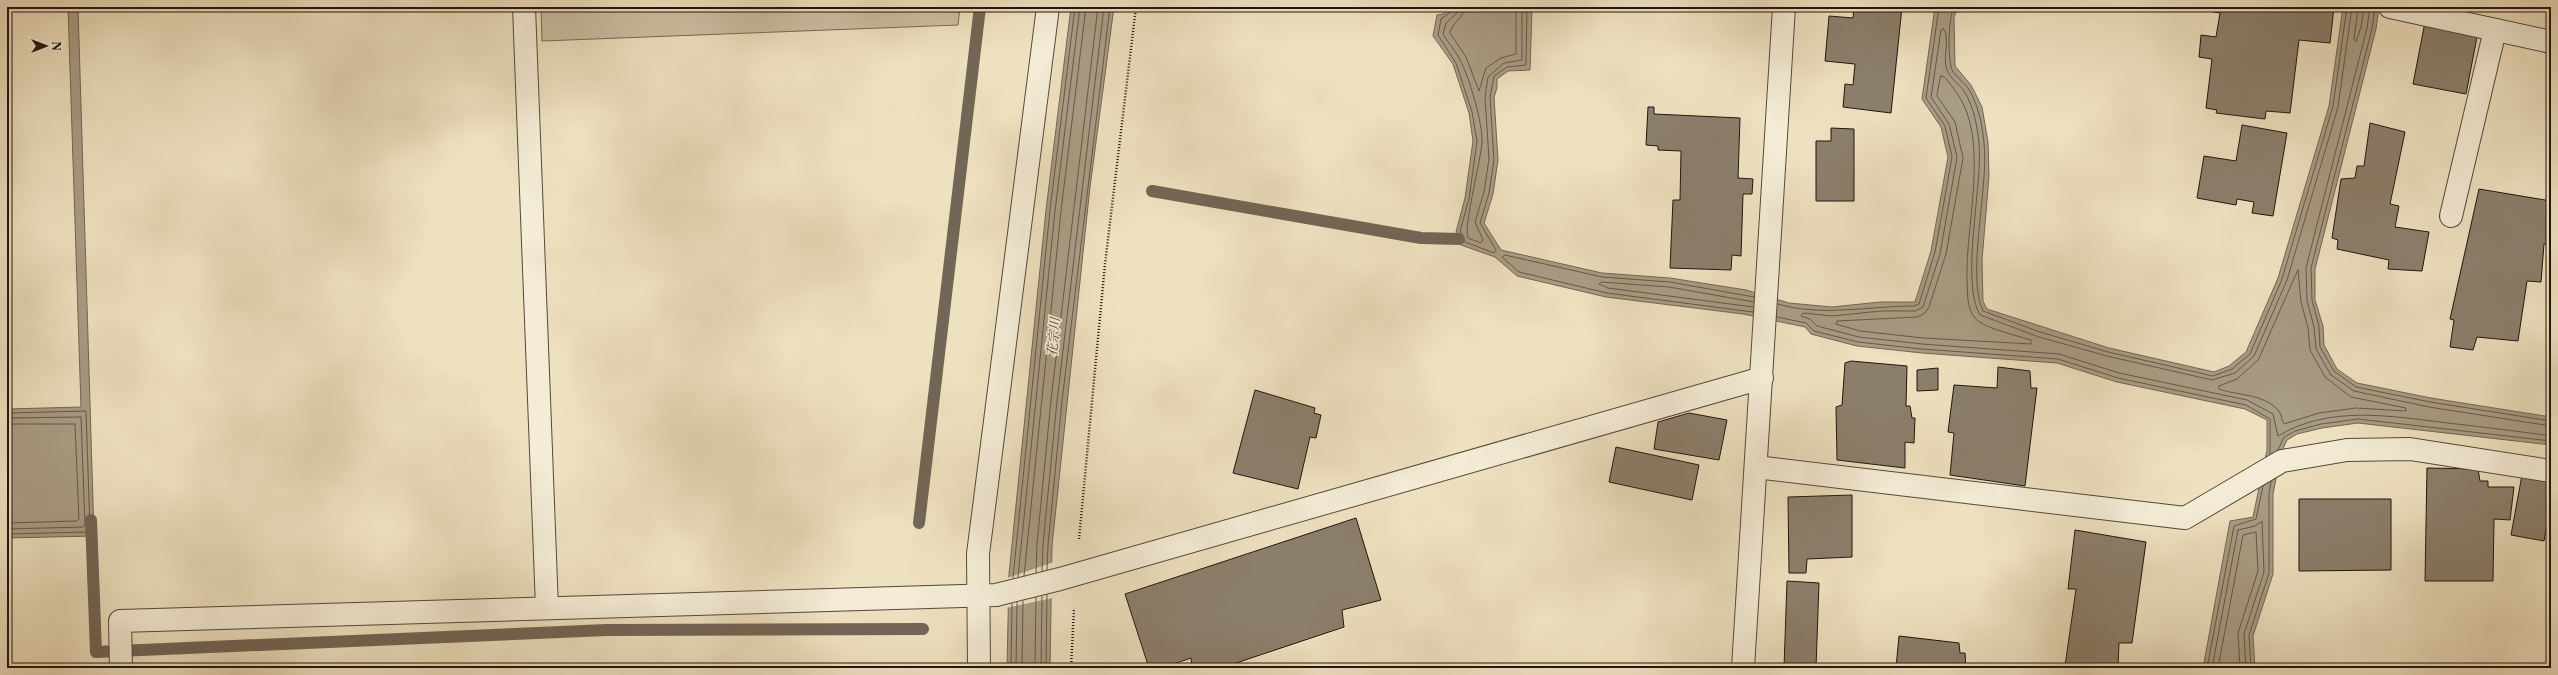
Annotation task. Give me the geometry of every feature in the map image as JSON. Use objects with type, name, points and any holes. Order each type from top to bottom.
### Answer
[{"type":"street","points":[[524,7],[547,608]]},
{"type":"street","points":[[979,668],[987,595],[978,554],[1048,7]]},
{"type":"street","points":[[1743,668],[1784,7]]},
{"type":"street","points":[[2390,7],[2551,42]]},
{"type":"street","points":[[2451,216],[2495,30]]},
{"type":"street","points":[[121,668],[120,621],[987,595],[1068,576],[1762,378]]},
{"type":"street","points":[[1756,467],[2185,518],[2282,461],[2347,450],[2410,449],[2551,470]]},
{"type":"path","points":[[1071,668],[1068,576],[1136,7]]},
{"type":"shaded area","points":[[541,7],[960,7],[958,25],[542,41]]},
{"type":"water","points":[[68,7],[78,7],[94,536],[7,538],[7,409],[81,407]]},
{"type":"water","name":"花宗川","points":[[1071,7],[1114,7],[1090,187],[1052,546],[1050,668],[1007,668],[1009,574],[1046,210]]},
{"type":"water","points":[[1451,7],[1529,7],[1532,9],[1530,70],[1508,71],[1497,79],[1497,88],[1494,97],[1498,160],[1493,194],[1484,223],[1501,250],[1602,273],[1670,278],[1746,290],[1789,303],[1832,307],[1880,302],[1915,302],[1931,251],[1948,157],[1941,127],[1922,99],[1935,7],[1958,7],[1954,17],[1955,66],[1971,85],[1982,107],[1988,142],[1989,176],[1982,260],[1983,301],[1987,309],[2109,348],[2214,372],[2229,366],[2246,352],[2278,278],[2329,106],[2343,7],[2379,7],[2376,29],[2315,269],[2315,300],[2323,326],[2324,345],[2337,369],[2357,383],[2431,398],[2551,417],[2551,445],[2358,423],[2322,428],[2297,434],[2287,440],[2281,453],[2273,494],[2273,574],[2253,636],[2255,668],[2203,668],[2230,521],[2253,517],[2267,450],[2267,420],[2245,409],[2117,382],[2057,363],[1922,353],[1857,346],[1811,334],[1805,327],[1743,314],[1606,297],[1517,276],[1495,257],[1461,245],[1456,232],[1465,198],[1473,141],[1469,113],[1453,64],[1433,36],[1437,15],[1443,14]]},
{"type":"pier","points":[[1054,562],[1053,598],[1006,608],[1007,578]]},
{"type":"building","points":[[1854,7],[1902,7],[1891,113],[1843,107],[1845,84],[1853,85],[1855,64],[1825,61],[1829,16],[1853,18]]},
{"type":"building","points":[[2203,7],[2334,7],[2330,43],[2299,40],[2290,113],[2266,111],[2265,119],[2216,113],[2217,110],[2206,108],[2212,59],[2199,57],[2201,35],[2216,37],[2220,13],[2202,10]]},
{"type":"building","points":[[2425,22],[2478,32],[2466,94],[2413,84]]},
{"type":"building","points":[[1648,107],[1654,107],[1654,114],[1740,118],[1738,178],[1753,179],[1752,194],[1743,194],[1741,256],[1732,255],[1731,270],[1670,268],[1673,200],[1680,200],[1681,151],[1658,150],[1658,146],[1646,145]]},
{"type":"building","points":[[2370,123],[2405,132],[2390,204],[2399,206],[2395,227],[2429,232],[2422,271],[2388,269],[2389,260],[2337,249],[2338,240],[2332,238],[2341,179],[2355,178],[2357,166],[2364,166]]},
{"type":"building","points":[[2242,125],[2287,133],[2273,216],[2252,213],[2254,202],[2237,199],[2236,205],[2197,198],[2204,156],[2236,161]]},
{"type":"building","points":[[1831,128],[1854,129],[1854,201],[1816,201],[1816,141],[1831,141]]},
{"type":"building","points":[[2479,189],[2551,201],[2551,244],[2544,244],[2541,282],[2527,281],[2518,341],[2477,337],[2473,350],[2450,347],[2454,320],[2450,319]]},
{"type":"building","points":[[1851,361],[1907,366],[1906,406],[1910,406],[1912,418],[1915,418],[1914,443],[1905,442],[1905,468],[1837,460],[1836,407],[1842,405],[1845,363]]},
{"type":"building","points":[[1998,367],[2030,371],[2031,388],[2037,388],[2025,486],[1950,475],[1954,433],[1948,432],[1954,385],[1997,388]]},
{"type":"building","points":[[1938,368],[1938,390],[1917,391],[1917,370]]},
{"type":"building","points":[[1255,390],[1315,408],[1314,413],[1321,415],[1316,438],[1310,437],[1298,489],[1233,473]]},
{"type":"building","points":[[1689,413],[1727,420],[1719,460],[1654,449],[1658,422]]},
{"type":"building","points":[[1616,447],[1699,465],[1692,500],[1609,482]]},
{"type":"building","points":[[2427,468],[2478,469],[2480,481],[2488,481],[2488,487],[2514,487],[2510,520],[2494,519],[2493,581],[2425,581]]},
{"type":"building","points":[[2522,475],[2551,480],[2551,500],[2544,541],[2511,535]]},
{"type":"building","points":[[1852,495],[1852,557],[1807,559],[1806,573],[1789,573],[1788,497]]},
{"type":"building","points":[[2299,499],[2391,499],[2391,570],[2299,571]]},
{"type":"building","points":[[1356,518],[1381,600],[1342,610],[1344,627],[1221,668],[1192,668],[1191,658],[1162,668],[1149,668],[1125,594]]},
{"type":"building","points":[[2075,530],[2146,542],[2132,643],[2119,643],[2118,668],[2075,668],[2075,664],[2065,666],[2076,589],[2068,589]]},
{"type":"building","points":[[1787,581],[1819,583],[1816,668],[1784,668]]},
{"type":"building","points":[[1899,636],[1959,643],[1960,653],[1965,653],[1966,668],[1896,668]]},
{"type":"waterway","points":[[919,523],[980,7]]},
{"type":"waterway","points":[[1152,191],[1421,238],[1459,239]]},
{"type":"waterway","points":[[91,520],[96,652],[607,630],[923,629]]}]
